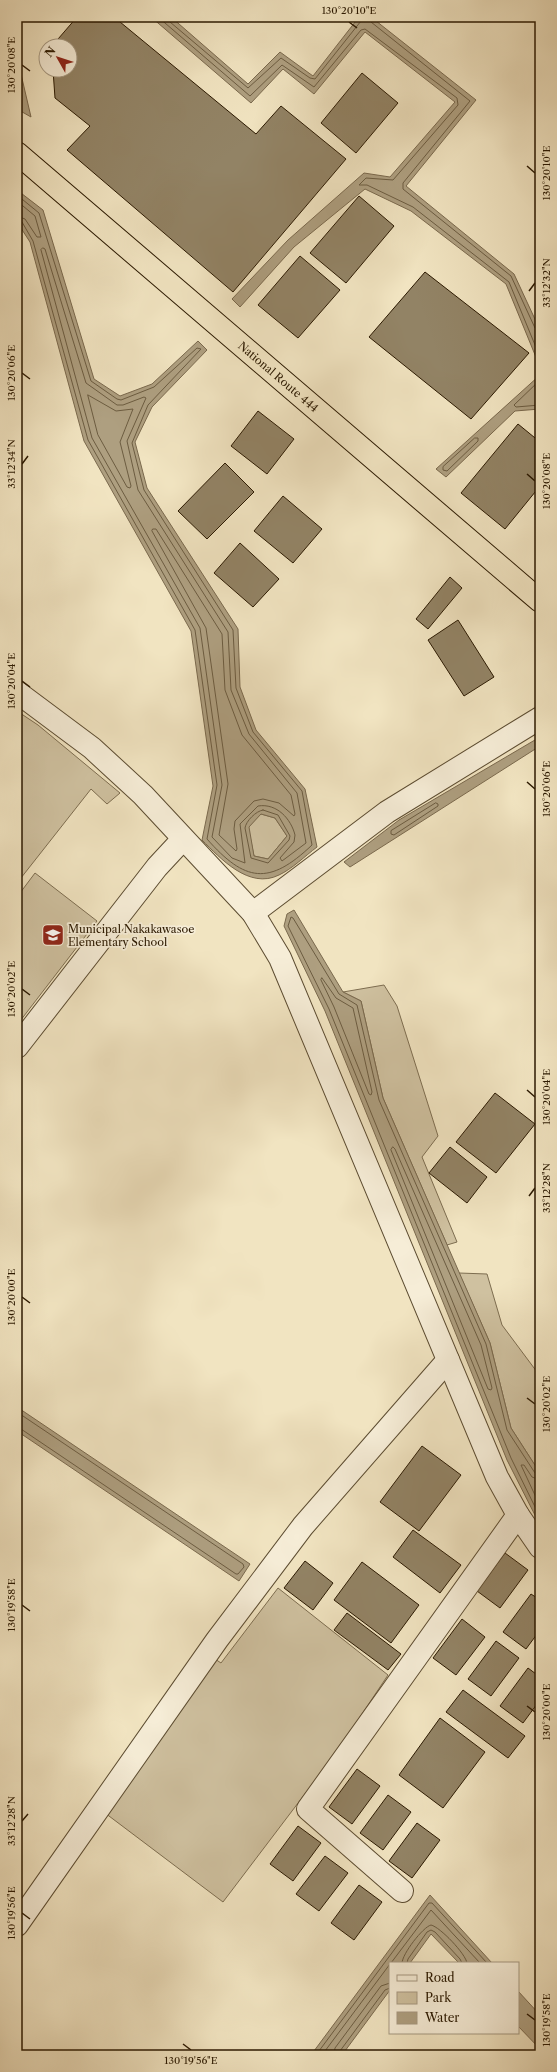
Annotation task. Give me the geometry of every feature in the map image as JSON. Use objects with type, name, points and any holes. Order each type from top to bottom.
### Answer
[{"type":"highway","name":"National Route 444","points":[[17,153],[540,601]]},
{"type":"street","points":[[17,692],[92,748],[143,795],[253,913],[280,958],[497,1477],[518,1514],[540,1547]]},
{"type":"street","points":[[253,913],[387,812],[540,718]]},
{"type":"street","points":[[17,1047],[157,867],[183,839]]},
{"type":"street","points":[[17,1925],[216,1640],[299,1532],[448,1360]]},
{"type":"street","points":[[402,1891],[308,1809],[518,1514]]},
{"type":"green space","points":[[17,711],[38,725],[120,793],[107,804],[91,789],[17,883]]},
{"type":"green space","points":[[261,814],[275,818],[287,836],[268,859],[254,856],[248,827]]},
{"type":"green space","points":[[35,873],[97,921],[17,1025],[17,897]]},
{"type":"green space","points":[[384,985],[397,1006],[438,1136],[422,1157],[457,1242],[447,1245],[383,1098],[361,1001],[343,992]]},
{"type":"green space","points":[[459,1273],[487,1274],[502,1325],[540,1376],[540,1473],[511,1428],[490,1343]]},
{"type":"green space","points":[[278,1588],[388,1675],[336,1753],[223,1902],[105,1813],[215,1659],[221,1663]]},
{"type":"water","points":[[151,17],[171,17],[248,84],[280,52],[313,76],[359,17],[371,17],[476,100],[406,186],[514,274],[540,330],[540,367],[506,284],[411,211],[365,189],[294,247],[240,307],[232,299],[288,240],[364,173],[390,177],[455,102],[365,32],[314,94],[283,69],[251,103]]},
{"type":"water","points":[[17,57],[31,117],[17,109]]},
{"type":"water","points":[[17,190],[43,210],[94,379],[120,396],[152,384],[198,341],[207,350],[152,407],[135,442],[147,488],[238,629],[240,687],[256,730],[305,789],[317,847],[294,866],[279,875],[268,879],[246,875],[226,863],[202,840],[213,786],[191,631],[84,441],[30,242],[17,222]],"holes":[[[261,814],[275,818],[287,836],[268,859],[254,856],[249,827]]]},
{"type":"water","points":[[540,375],[540,409],[515,411],[446,477],[436,469]]},
{"type":"water","points":[[540,737],[540,746],[350,867],[344,862],[399,820]]},
{"type":"water","points":[[294,910],[343,992],[361,1001],[383,1098],[490,1343],[511,1428],[540,1473],[540,1525],[507,1460],[325,1011],[284,926],[287,914]]},
{"type":"water","points":[[17,1407],[250,1564],[239,1581],[17,1431]]},
{"type":"water","points":[[430,1895],[491,1962],[458,1962],[431,1934],[411,1962],[389,1962],[389,1991],[342,2055],[311,2055]]},
{"type":"water","points":[[519,1992],[540,2015],[540,2049],[519,2027]]},
{"type":"building","points":[[77,17],[114,17],[256,134],[281,106],[346,159],[233,292],[67,150],[90,126],[55,98],[54,78],[78,78],[78,38],[59,38]]},
{"type":"building","points":[[362,73],[398,103],[356,153],[321,123]]},
{"type":"building","points":[[359,196],[394,226],[346,283],[310,253]]},
{"type":"building","points":[[300,256],[340,290],[298,338],[258,305]]},
{"type":"building","points":[[425,272],[529,353],[471,419],[369,337]]},
{"type":"building","points":[[258,411],[294,439],[267,474],[231,446]]},
{"type":"building","points":[[518,424],[540,442],[540,486],[505,529],[461,493]]},
{"type":"building","points":[[225,463],[254,492],[207,539],[178,511]]},
{"type":"building","points":[[283,496],[322,529],[293,563],[254,531]]},
{"type":"building","points":[[240,543],[279,579],[253,607],[214,573]]},
{"type":"building","points":[[450,577],[462,588],[428,629],[416,619]]},
{"type":"building","points":[[458,620],[494,677],[464,696],[428,640]]},
{"type":"building","points":[[495,1093],[535,1124],[496,1173],[456,1142]]},
{"type":"building","points":[[450,1147],[487,1177],[467,1203],[429,1173]]},
{"type":"building","points":[[422,1446],[461,1475],[419,1531],[380,1502]]},
{"type":"building","points":[[413,1530],[461,1565],[440,1593],[393,1557]]},
{"type":"building","points":[[505,1553],[528,1570],[500,1608],[477,1591]]},
{"type":"building","points":[[305,1561],[333,1583],[313,1610],[284,1588]]},
{"type":"building","points":[[362,1562],[419,1605],[391,1643],[334,1600]]},
{"type":"building","points":[[531,1594],[540,1600],[540,1630],[526,1649],[503,1632]]},
{"type":"building","points":[[347,1613],[401,1654],[388,1670],[334,1630]]},
{"type":"building","points":[[462,1619],[485,1637],[456,1675],[433,1658]]},
{"type":"building","points":[[496,1641],[519,1658],[491,1696],[468,1679]]},
{"type":"building","points":[[528,1668],[540,1677],[540,1700],[523,1723],[500,1706]]},
{"type":"building","points":[[463,1690],[525,1736],[508,1758],[446,1712]]},
{"type":"building","points":[[440,1718],[485,1752],[443,1808],[399,1775]]},
{"type":"building","points":[[357,1769],[380,1786],[352,1824],[329,1807]]},
{"type":"building","points":[[388,1795],[411,1812],[383,1850],[360,1833]]},
{"type":"building","points":[[417,1823],[440,1840],[412,1878],[389,1861]]},
{"type":"building","points":[[298,1826],[321,1843],[293,1881],[270,1864]]},
{"type":"building","points":[[325,1856],[348,1873],[319,1911],[296,1894]]},
{"type":"building","points":[[359,1885],[382,1902],[354,1940],[331,1923]]},
{"type":"place","name":"Municipal Nakakawasoe Elementary School","points":[[53,935]]}]
